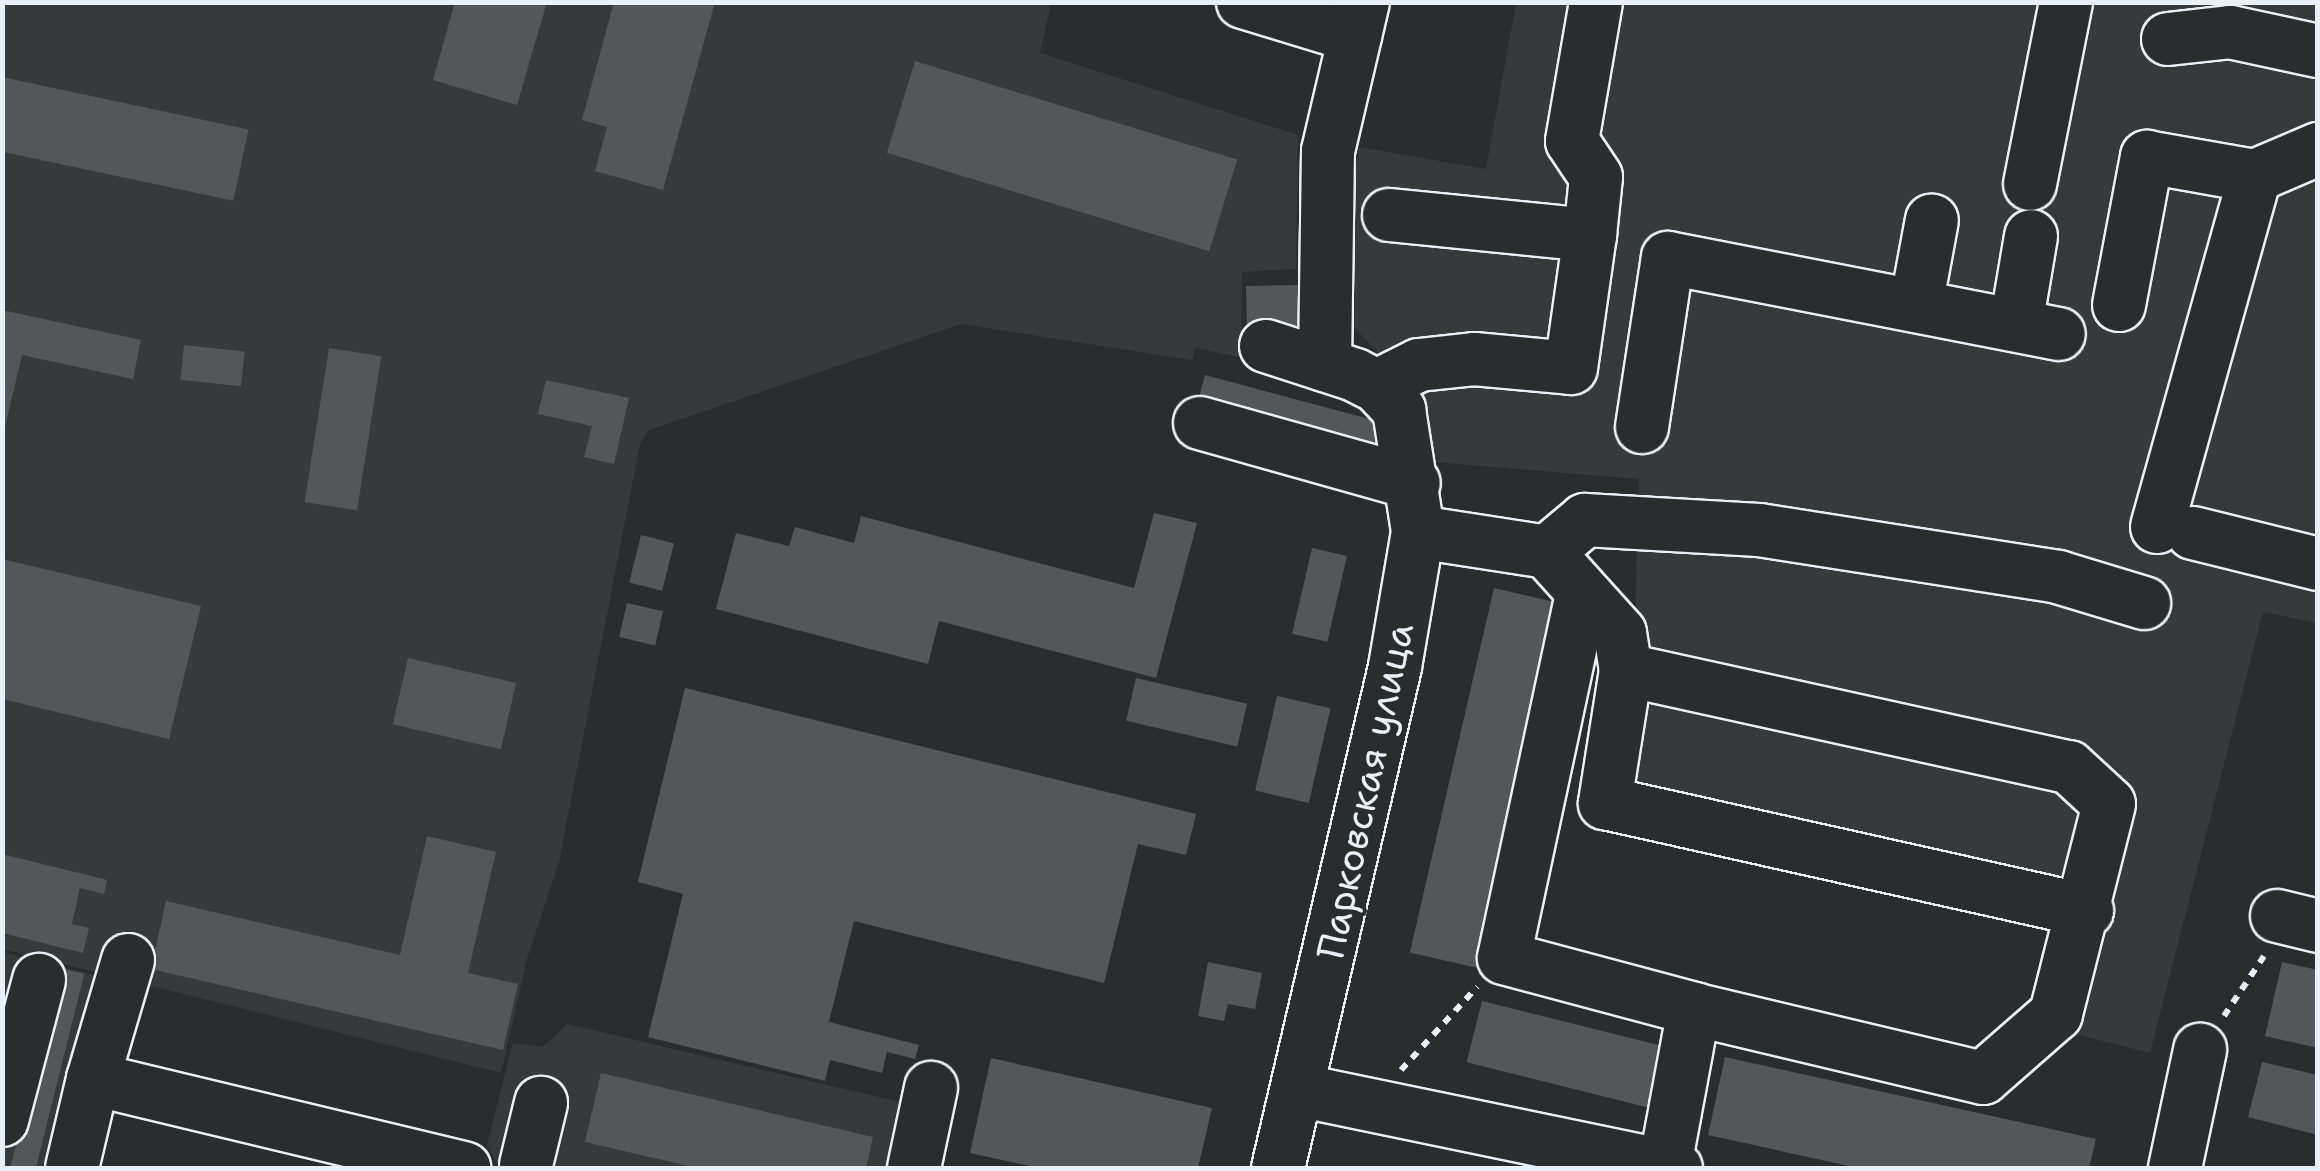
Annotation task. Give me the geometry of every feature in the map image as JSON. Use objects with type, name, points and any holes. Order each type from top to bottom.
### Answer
[{"type":"street","points":[[1244,2],[1359,19],[1328,151],[1325,365]]},
{"type":"street","points":[[1571,368],[1596,177],[1572,141],[1596,2]]},
{"type":"street","points":[[2030,184],[2066,2]]},
{"type":"street","points":[[2168,40],[2230,32],[2318,52]]},
{"type":"street","points":[[2119,305],[2147,156],[2255,176],[2318,149]]},
{"type":"street","points":[[2255,176],[2175,530],[2318,564]]},
{"type":"street","points":[[1389,214],[1590,236]]},
{"type":"street","points":[[1916,306],[1932,220]]},
{"type":"street","points":[[1266,346],[1325,365],[1388,398],[1420,365],[1474,360],[1571,368],[1646,404],[1668,258],[2038,329],[2031,236]]},
{"type":"street","name":"Парковская улица","points":[[1278,1168],[1395,668],[1416,508],[1388,398]]},
{"type":"street","points":[[1200,423],[1416,508],[1547,552],[1620,634],[1626,670],[1605,803],[2087,912]]},
{"type":"street","points":[[1547,552],[1586,520],[1759,530],[2058,577],[2144,604]]},
{"type":"street","points":[[1582,594],[1504,958],[1694,1009],[1983,1078],[2056,1014],[2087,912],[2109,804],[2069,766],[1626,670]]},
{"type":"street","points":[[72,1168],[128,960]]},
{"type":"street","points":[[2,1120],[38,980]]},
{"type":"street","points":[[1298,1090],[1670,1167],[1694,1009]]},
{"type":"street","points":[[2175,1168],[2200,1050]]},
{"type":"street","points":[[94,1079],[464,1168]]},
{"type":"street","points":[[914,1168],[932,1088]]},
{"type":"street","points":[[530,1167],[542,1102]]},
{"type":"path","points":[[2200,1050],[2288,929]]},
{"type":"path","points":[[1386,1085],[1504,958]]},
{"type":"shaded area","points":[[3,3],[1051,3],[1040,53],[1298,135],[1296,269],[1242,272],[1241,330],[1264,332],[1254,360],[1195,348],[1192,360],[961,324],[649,430],[640,444],[559,862],[527,959],[501,1073],[3,949]]},
{"type":"shaded area","points":[[1516,3],[2317,3],[2317,623],[2263,612],[2150,1053],[2066,1032],[2087,909],[1630,799],[1639,479],[1422,461],[1406,382],[1335,307],[1359,147],[1486,169]]},
{"type":"shaded area","points":[[3,952],[94,975],[46,1168],[3,1168]]},
{"type":"shaded area","points":[[567,1024],[917,1106],[900,1168],[499,1168],[487,1145],[513,1043],[543,1047]]},
{"type":"building","points":[[455,2],[547,2],[517,105],[433,80]]},
{"type":"building","points":[[614,2],[715,2],[663,190],[595,171],[607,127],[582,120]]},
{"type":"building","points":[[915,61],[1237,160],[1209,251],[887,153]]},
{"type":"building","points":[[2,77],[248,129],[233,201],[2,152]]},
{"type":"building","points":[[1298,285],[1299,325],[1247,326],[1246,286]]},
{"type":"building","points":[[2,310],[141,340],[133,379],[22,355],[2,440]]},
{"type":"building","points":[[184,345],[245,351],[241,386],[180,380]]},
{"type":"building","points":[[329,348],[381,356],[357,510],[305,502]]},
{"type":"building","points":[[1205,375],[1380,422],[1372,452],[1197,405]]},
{"type":"building","points":[[546,380],[629,398],[614,464],[584,457],[592,426],[538,414]]},
{"type":"building","points":[[1154,513],[1197,523],[1156,678],[939,621],[928,664],[716,609],[736,533],[789,546],[795,527],[854,543],[861,516],[1134,588]]},
{"type":"building","points":[[641,535],[674,543],[662,591],[629,583]]},
{"type":"building","points":[[1312,548],[1347,556],[1327,642],[1292,634]]},
{"type":"building","points":[[2,559],[201,606],[169,739],[2,699]]},
{"type":"building","points":[[1494,588],[1565,604],[1481,969],[1410,952]]},
{"type":"building","points":[[627,603],[663,611],[655,645],[619,637]]},
{"type":"building","points":[[408,658],[516,683],[501,749],[393,724]]},
{"type":"building","points":[[1136,678],[1247,704],[1237,747],[1126,721]]},
{"type":"building","points":[[685,688],[1196,814],[1186,855],[1138,844],[1104,983],[854,921],[829,1022],[919,1045],[915,1059],[887,1052],[882,1073],[830,1060],[825,1081],[648,1037],[683,894],[638,882]]},
{"type":"building","points":[[1277,696],[1331,708],[1309,803],[1255,791]]},
{"type":"building","points":[[427,836],[496,852],[468,973],[518,984],[503,1050],[151,969],[166,901],[400,955]]},
{"type":"building","points":[[2,854],[107,880],[104,894],[80,888],[72,924],[89,928],[83,953],[2,933]]},
{"type":"building","points":[[1208,962],[1262,973],[1255,1009],[1228,1004],[1224,1021],[1198,1016]]},
{"type":"building","points":[[2282,962],[2318,970],[2318,1048],[2265,1036]]},
{"type":"building","points":[[60,968],[84,974],[36,1168],[10,1167]]},
{"type":"building","points":[[1482,1001],[1662,1046],[1647,1107],[1467,1062]]},
{"type":"building","points":[[1725,1057],[2096,1139],[2089,1168],[1858,1168],[1708,1135]]},
{"type":"building","points":[[991,1058],[1212,1108],[1198,1168],[1039,1168],[970,1153]]},
{"type":"building","points":[[2262,1062],[2318,1075],[2318,1135],[2248,1117]]},
{"type":"building","points":[[601,1073],[873,1137],[866,1168],[697,1168],[585,1142]]}]
